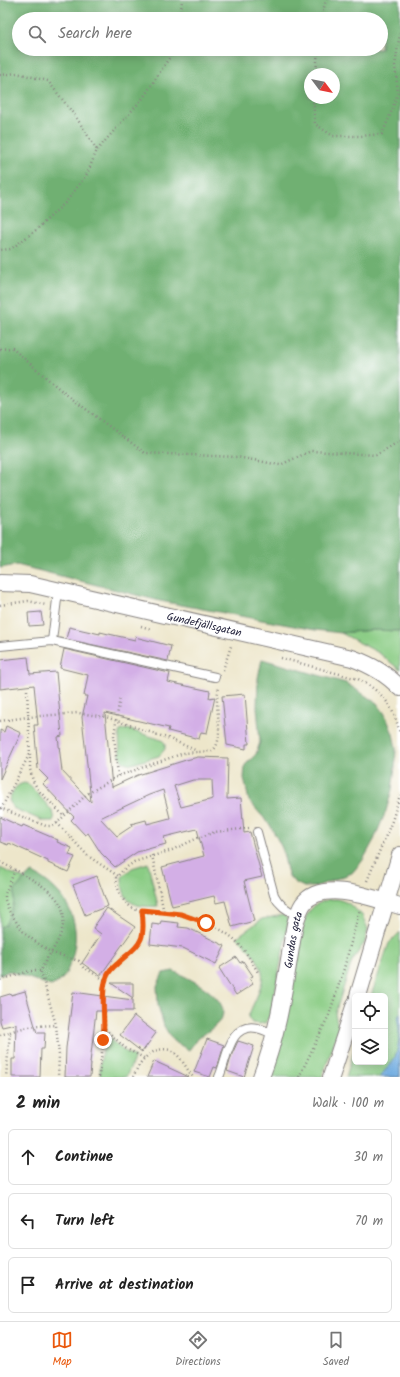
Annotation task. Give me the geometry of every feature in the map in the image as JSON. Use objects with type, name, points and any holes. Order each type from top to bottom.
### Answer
[{"type":"street","name":"Gundefjällsgatan","points":[[0,583],[30,584],[352,658],[379,670],[400,688]]},
{"type":"street","points":[[359,993],[393,904],[400,855]]},
{"type":"street","name":"Gundas gata","points":[[261,1077],[267,1062],[274,1034],[298,915],[303,904],[308,899],[325,892],[336,891],[393,904]]},
{"type":"street","points":[[331,1077],[352,1013]]},
{"type":"lane","points":[[52,641],[58,591]]},
{"type":"lane","points":[[0,646],[52,641],[215,677]]},
{"type":"lane","points":[[257,832],[277,902],[298,915]]},
{"type":"lane","points":[[219,1077],[229,1048],[237,1033],[248,1027],[274,1034]]},
{"type":"path","points":[[181,12],[182,0]]},
{"type":"path","points":[[323,12],[326,0]]},
{"type":"path","points":[[313,104],[315,124],[333,136],[382,134],[398,93],[395,66],[400,33]]},
{"type":"path","points":[[0,250],[11,249],[36,230],[66,202],[88,174],[97,150],[143,98],[170,56]]},
{"type":"path","points":[[316,68],[317,56]]},
{"type":"path","points":[[0,75],[17,73],[48,81],[76,118],[97,150]]},
{"type":"path","points":[[0,349],[12,348],[64,392],[145,453],[237,457],[280,465],[311,451],[376,455],[400,441]]},
{"type":"path","points":[[0,605],[28,601],[56,607]]},
{"type":"path","points":[[135,625],[154,629]]},
{"type":"path","points":[[226,645],[237,647]]},
{"type":"path","points":[[222,671],[231,646]]},
{"type":"path","points":[[277,657],[358,679],[365,683],[377,691],[388,703],[396,717],[400,734]]},
{"type":"path","points":[[30,755],[1,808],[46,826],[51,826],[57,823],[87,794],[118,776],[184,752],[212,751],[218,745],[219,738],[216,701],[219,685]]},
{"type":"path","points":[[27,690],[30,769],[36,786],[50,804],[64,816]]},
{"type":"path","points":[[118,776],[114,741],[115,722],[120,696]]},
{"type":"path","points":[[0,721],[78,713],[106,718],[170,739],[196,751]]},
{"type":"path","points":[[299,1077],[329,1016],[343,972],[368,877],[392,821],[400,795]]},
{"type":"path","points":[[57,823],[88,856],[118,876]]},
{"type":"path","points":[[257,832],[252,828],[247,827],[214,832],[172,850],[152,855],[134,862],[123,870],[116,878],[118,891],[123,900],[132,908],[181,914],[196,919],[229,935],[252,960],[259,974]]},
{"type":"path","points":[[152,855],[164,913]]},
{"type":"path","points":[[0,862],[45,888],[59,902],[63,916],[64,924],[59,938],[41,971],[56,1025],[59,1055],[58,1077]]},
{"type":"path","points":[[15,870],[5,894],[5,900],[9,910],[25,934],[50,952],[79,961],[83,967],[105,980]]},
{"type":"path","points":[[99,1077],[105,1029],[105,980],[114,967],[138,946],[142,938],[144,926],[142,910]]},
{"type":"path","points":[[0,980],[30,972],[41,971]]},
{"type":"path","points":[[0,1035],[18,1029],[56,1025]]},
{"type":"path","points":[[105,1029],[125,1048],[144,1058]]},
{"type":"path","points":[[6,1077],[8,1038],[10,1032]]},
{"type":"path","points":[[133,1077],[144,1058],[160,1049],[172,1050],[184,1063],[193,1077]]},
{"type":"green space","points":[[0,0],[400,0],[400,631],[372,630],[341,633],[315,630],[160,601],[17,565],[0,568]]},
{"type":"green space","points":[[372,630],[400,631],[400,670],[379,653],[341,633]]},
{"type":"green space","points":[[262,659],[346,683],[377,703],[385,714],[393,734],[396,748],[392,790],[386,811],[374,840],[363,860],[352,873],[315,887],[304,887],[294,882],[288,875],[282,848],[270,825],[249,801],[244,778],[245,765],[256,754],[260,742],[257,707],[258,678]]},
{"type":"green space","points":[[127,729],[162,740],[165,743],[165,749],[159,756],[132,764],[123,762],[120,756],[119,733],[120,731]]},
{"type":"green space","points":[[24,783],[28,784],[53,812],[53,821],[43,821],[13,808],[9,800],[11,794],[16,787]]},
{"type":"green space","points":[[148,863],[158,906],[136,905],[127,898],[124,893],[122,877],[132,868]]},
{"type":"green space","points":[[0,868],[24,879],[15,890],[21,902],[0,932]]},
{"type":"green space","points":[[33,873],[45,880],[55,889],[70,910],[74,921],[74,947],[68,970],[62,979],[51,986],[9,971],[0,975],[0,927],[5,925],[13,907],[15,890],[28,875]]},
{"type":"green space","points":[[329,899],[338,899],[348,903],[362,915],[368,929],[365,942],[352,961],[335,1014],[339,1029],[322,1077],[269,1077],[305,919],[309,911],[314,906]]},
{"type":"green space","points":[[283,915],[287,918],[288,924],[271,1014],[265,1023],[252,1023],[248,1017],[261,985],[262,971],[252,953],[237,937],[262,919]]},
{"type":"green space","points":[[400,932],[400,1077],[346,1077],[352,1058],[352,1065],[388,1065],[388,993],[372,993],[389,943]]},
{"type":"green space","points":[[173,971],[197,983],[214,995],[220,1002],[223,1010],[222,1017],[218,1023],[199,1038],[189,1050],[173,1041],[164,1026],[158,1005],[157,986],[163,973]]},
{"type":"green space","points":[[105,1038],[110,1039],[121,1049],[135,1057],[126,1077],[100,1077],[100,1065]]},
{"type":"water","points":[[400,1013],[400,1077],[380,1077],[394,1060],[398,1048],[398,1020]]},
{"type":"building","points":[[41,612],[43,625],[29,626],[28,613]]},
{"type":"building","points":[[69,627],[135,640],[135,637],[171,646],[168,661],[66,639]]},
{"type":"building","points":[[64,649],[170,673],[168,682],[210,691],[209,698],[215,697],[207,733],[201,732],[199,739],[168,731],[169,728],[105,713],[112,787],[138,775],[198,757],[228,758],[227,799],[241,798],[244,833],[250,832],[262,877],[244,881],[254,921],[232,927],[225,901],[216,903],[214,896],[172,906],[162,867],[204,856],[197,829],[164,837],[166,844],[137,852],[115,867],[101,853],[88,833],[85,835],[71,820],[74,817],[43,784],[48,779],[38,769],[34,725],[38,725],[34,685],[0,689],[0,660],[28,657],[30,674],[56,672],[62,736],[58,737],[62,771],[91,802],[82,717],[87,696],[84,696],[88,675],[60,668]],"holes":[[[193,780],[212,780],[213,799],[181,807],[174,786]],[[163,790],[170,818],[147,824],[146,820],[131,824],[132,826],[117,836],[100,818]]]},
{"type":"building","points":[[245,694],[249,744],[246,744],[246,749],[227,745],[222,696]]},
{"type":"building","points":[[6,726],[21,733],[0,779],[0,730],[4,732]]},
{"type":"building","points":[[0,817],[58,840],[57,842],[72,848],[69,855],[75,857],[68,872],[9,843],[8,845],[0,842]]},
{"type":"building","points":[[97,876],[108,906],[85,915],[73,885]]},
{"type":"building","points":[[107,908],[135,927],[100,976],[82,963],[101,934],[93,928]]},
{"type":"building","points":[[161,921],[179,923],[178,927],[188,928],[225,946],[216,964],[183,948],[150,944],[152,924],[160,925]]},
{"type":"building","points":[[236,957],[240,963],[243,961],[253,976],[249,978],[253,984],[236,995],[219,968]]},
{"type":"building","points":[[111,983],[133,983],[133,998]]},
{"type":"building","points":[[25,991],[37,1033],[45,1033],[44,1049],[41,1049],[40,1077],[12,1077],[12,1059],[15,1059],[16,1024],[2,1027],[0,1021],[0,997]]},
{"type":"building","points":[[73,992],[133,1000],[133,1011],[96,1011],[90,1063],[90,1077],[65,1077],[66,1048]]},
{"type":"building","points":[[134,1016],[156,1033],[142,1052],[120,1035]]},
{"type":"building","points":[[207,1039],[224,1045],[217,1068],[214,1067],[210,1077],[194,1072]]},
{"type":"building","points":[[238,1041],[254,1046],[244,1077],[227,1071]]},
{"type":"building","points":[[154,1061],[189,1077],[147,1077]]},
{"type":"route","points":[[103,1040],[105,1029],[105,980],[114,967],[138,946],[142,938],[144,926],[142,910],[181,914],[206,923]]}]
